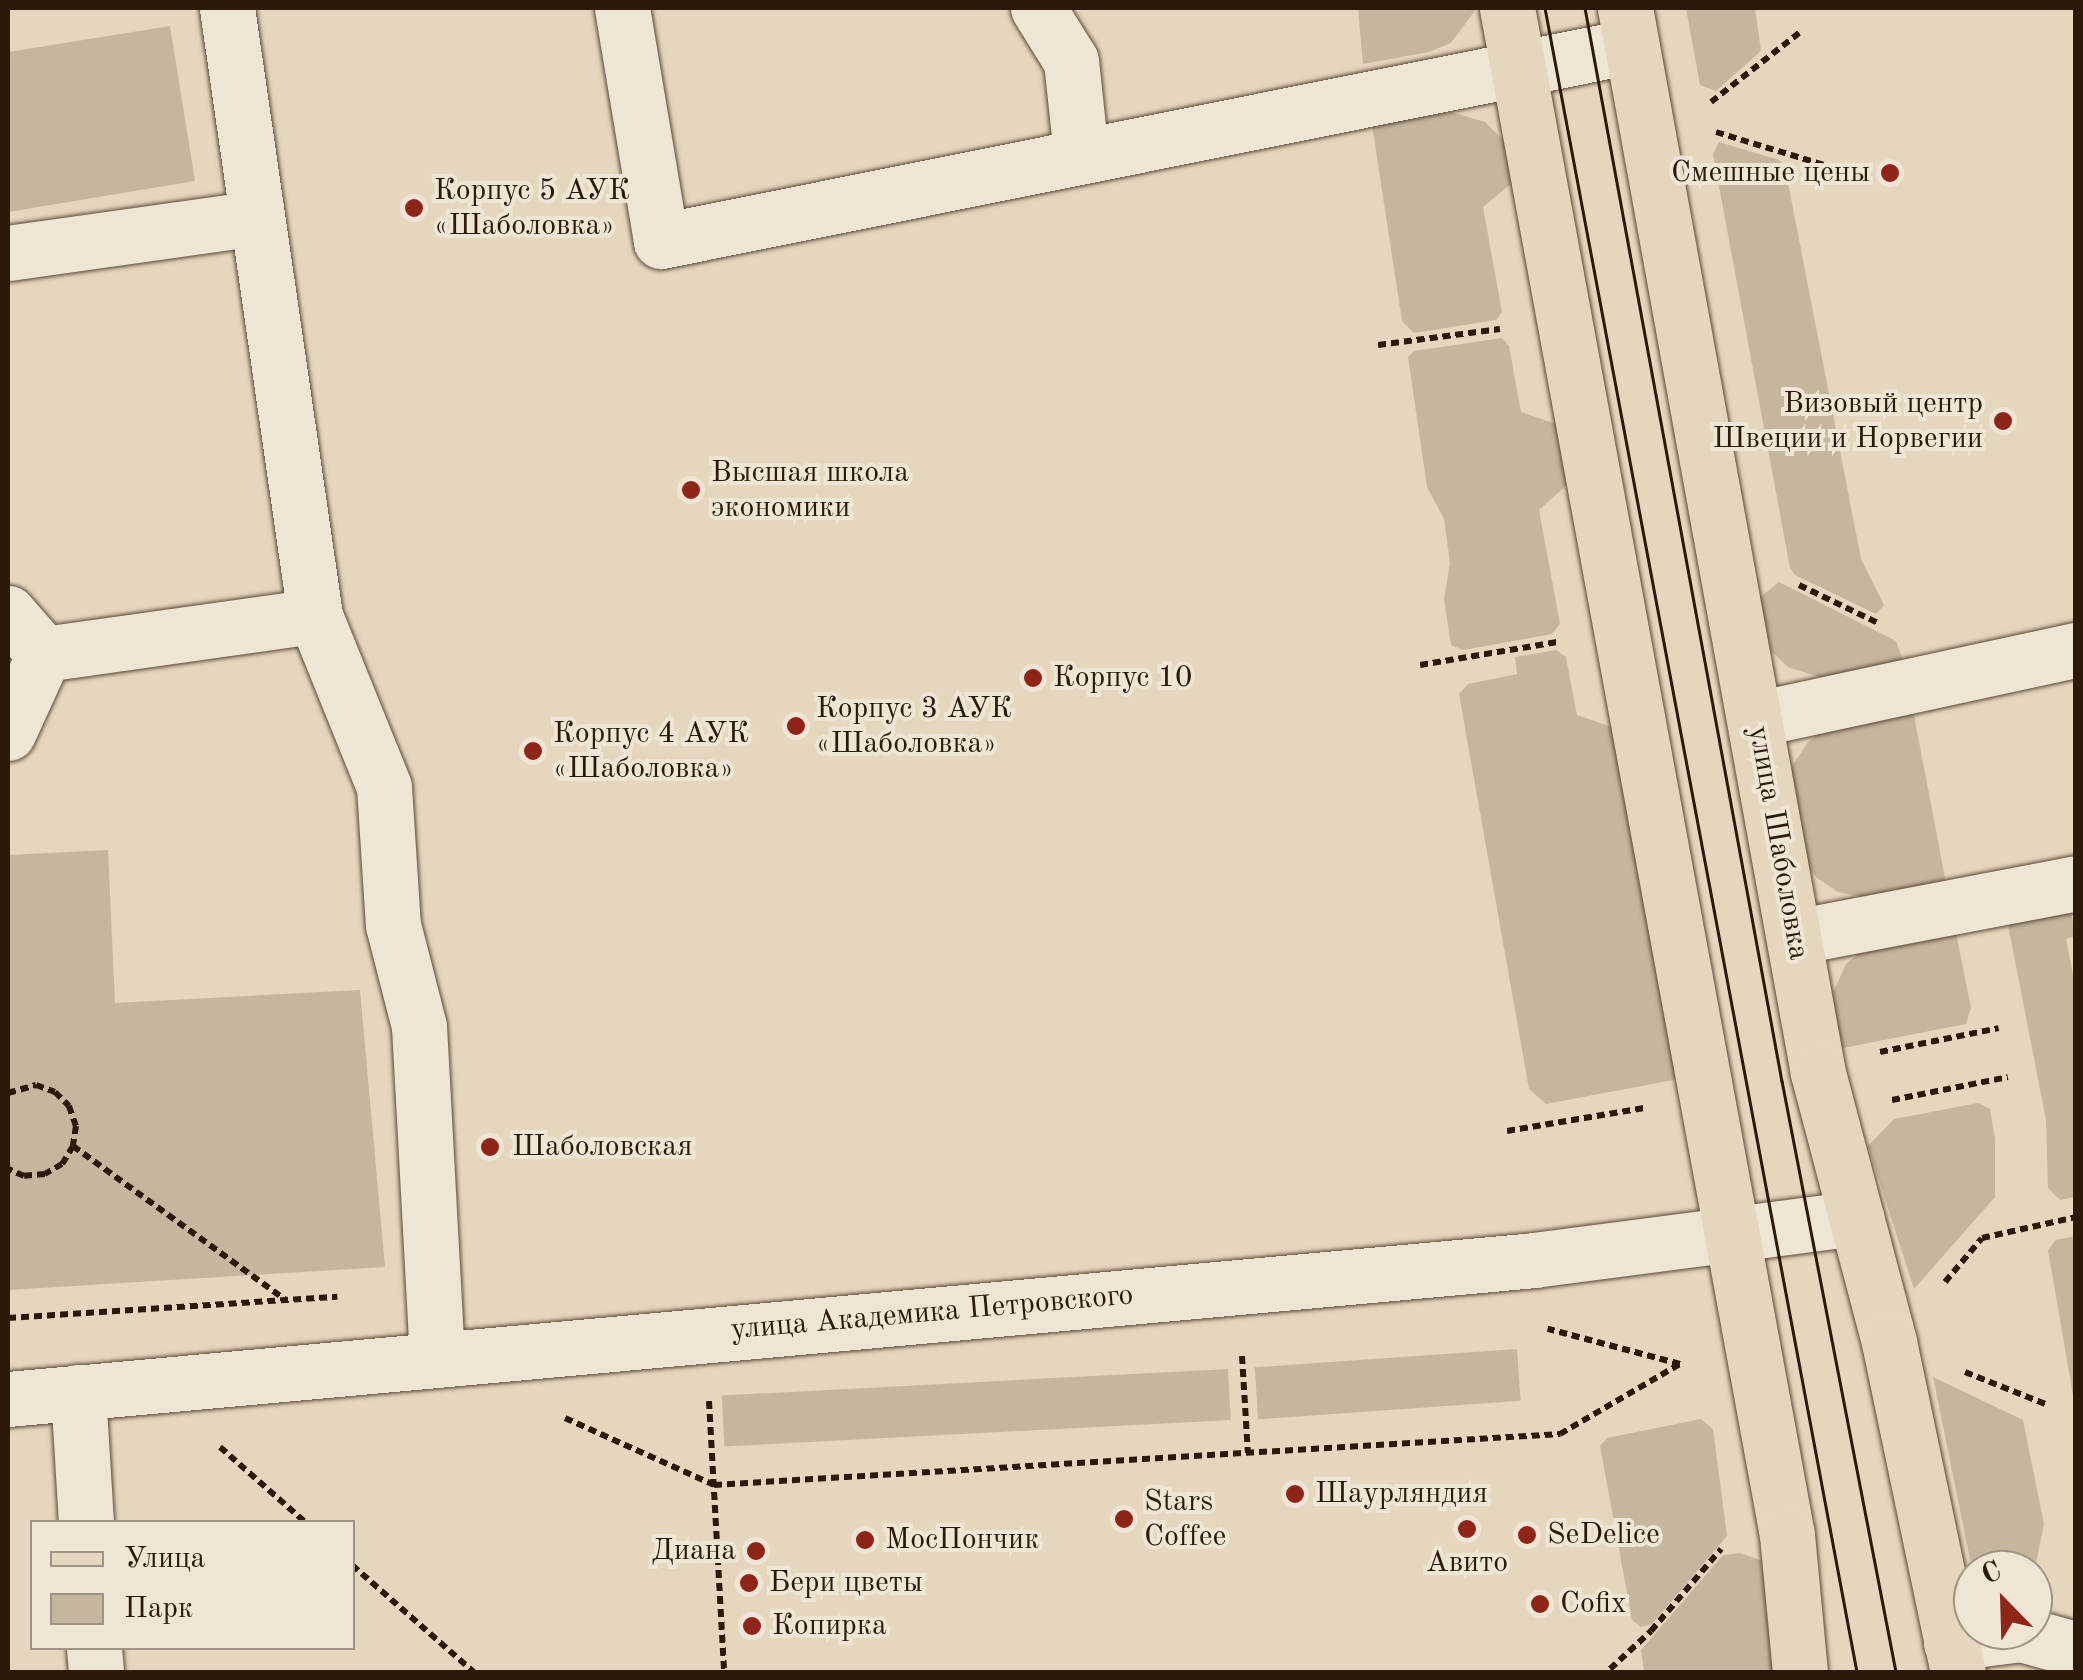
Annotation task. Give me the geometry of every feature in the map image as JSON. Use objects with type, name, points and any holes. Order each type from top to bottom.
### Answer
[{"type":"main road","points":[[1506,8],[1788,1535],[1800,1672]]},
{"type":"main road","name":"улица Шаболовка","points":[[1629,27],[1818,1073],[1889,1342],[1955,1658]]},
{"type":"street","points":[[227,8],[314,616],[384,787],[393,926],[419,1026],[437,1356]]},
{"type":"street","points":[[622,8],[661,241],[1518,66],[1629,27]]},
{"type":"street","points":[[1038,8],[1072,61],[1081,155]]},
{"type":"street","points":[[8,252],[258,218]]},
{"type":"street","points":[[8,613],[44,654]]},
{"type":"street","points":[[44,654],[314,616]]},
{"type":"street","points":[[1756,719],[2076,650]]},
{"type":"street","points":[[8,733],[44,654]]},
{"type":"street","points":[[1794,937],[2076,883]]},
{"type":"street","name":"улица Академика Петровского","points":[[8,1399],[437,1356],[1502,1264],[1856,1218]]},
{"type":"street","points":[[78,1392],[86,1520]]},
{"type":"street","points":[[1955,1658],[2021,1634],[2074,1649]]},
{"type":"path","points":[[1698,112],[1798,32]]},
{"type":"path","points":[[1701,127],[1827,166]]},
{"type":"path","points":[[1378,346],[1511,327]]},
{"type":"path","points":[[1420,664],[1568,640]]},
{"type":"path","points":[[1864,1055],[1999,1028]]},
{"type":"path","points":[[1876,1103],[2008,1077]]},
{"type":"path","points":[[8,1092],[36,1085],[56,1092],[69,1106],[76,1126],[73,1146],[62,1164],[45,1174],[24,1176],[8,1169]]},
{"type":"path","points":[[1507,1131],[1651,1106]]},
{"type":"path","points":[[73,1146],[286,1300]]},
{"type":"path","points":[[1941,1286],[1982,1238],[2076,1217]]},
{"type":"path","points":[[1540,1327],[1680,1364],[1692,1380]]},
{"type":"path","points":[[1242,1349],[1248,1452]]},
{"type":"path","points":[[1951,1359],[1964,1371],[2048,1405]]},
{"type":"path","points":[[563,1417],[714,1485],[1560,1434],[1680,1364]]},
{"type":"path","points":[[708,1390],[724,1672]]},
{"type":"path","points":[[213,1441],[303,1520]]},
{"type":"path","points":[[1610,1669],[1651,1631],[1733,1536]]},
{"type":"path","points":[[355,1567],[474,1672]]},
{"type":"green space","points":[[1358,8],[1477,8],[1451,43],[1429,52],[1363,64]]},
{"type":"green space","points":[[1686,8],[1755,8],[1761,51],[1716,91],[1700,85]]},
{"type":"green space","points":[[170,26],[195,181],[8,212],[8,52]]},
{"type":"green space","points":[[1451,112],[1485,122],[1506,143],[1513,182],[1483,207],[1502,312],[1496,320],[1414,333],[1402,321],[1372,125]]},
{"type":"green space","points":[[1719,142],[1779,160],[1785,167],[1861,559],[1884,605],[1876,614],[1795,575],[1790,568],[1713,154]]},
{"type":"green space","points":[[1502,338],[1509,346],[1521,412],[1559,425],[1567,485],[1539,510],[1560,624],[1552,634],[1463,650],[1451,645],[1444,599],[1450,563],[1444,519],[1427,487],[1408,357],[1414,351]]},
{"type":"green space","points":[[1779,582],[1896,641],[1904,663],[1822,678],[1788,667],[1767,647],[1758,599]]},
{"type":"green space","points":[[1556,650],[1566,657],[1577,715],[1612,727],[1684,1078],[1546,1104],[1529,1089],[1459,694],[1468,684],[1517,674],[1515,657]]},
{"type":"green space","points":[[1913,710],[1946,883],[1863,897],[1838,892],[1817,878],[1803,858],[1789,777],[1793,765],[1808,742],[1827,728]]},
{"type":"green space","points":[[108,850],[115,1003],[360,990],[385,1267],[8,1290],[8,855]]},
{"type":"green space","points":[[2071,910],[2075,936],[2066,939],[2076,989],[2075,1197],[2060,1200],[2048,1188],[2046,1120],[2007,920]]},
{"type":"green space","points":[[1955,928],[1971,1008],[1966,1024],[1838,1049],[1831,997],[1846,964],[1866,947]]},
{"type":"green space","points":[[1978,1103],[1990,1109],[1995,1139],[1995,1197],[1914,1289],[1868,1146],[1894,1119]]},
{"type":"green space","points":[[2076,1236],[2075,1407],[2048,1250],[2056,1240]]},
{"type":"green space","points":[[1517,1349],[1521,1401],[1258,1419],[1255,1367]]},
{"type":"green space","points":[[1228,1369],[1231,1420],[724,1446],[722,1396]]},
{"type":"green space","points":[[1933,1377],[2023,1420],[2044,1524],[2039,1550],[1968,1550]]},
{"type":"green space","points":[[1701,1419],[1713,1429],[1727,1536],[1652,1624],[1641,1627],[1632,1620],[1600,1446],[1607,1438]]},
{"type":"green space","points":[[1740,1553],[1763,1561],[1781,1672],[1644,1672],[1641,1650],[1723,1555]]},
{"type":"tram line","points":[[1545,8],[1857,1672]]},
{"type":"tram line","points":[[1585,8],[1782,1081],[1896,1672]]},
{"type":"place","name":"Смешные цены","points":[[1890,173]]},
{"type":"place","name":"Корпус 5 АУК «Шаболовка»","points":[[414,208]]},
{"type":"place","name":"Визовый центр Швеции и Норвегии","points":[[2003,421]]},
{"type":"place","name":"Высшая школа экономики","points":[[691,490]]},
{"type":"place","name":"Корпус 10","points":[[1033,678]]},
{"type":"place","name":"Корпус 3 АУК «Шаболовка»","points":[[796,726]]},
{"type":"place","name":"Корпус 4 АУК «Шаболовка»","points":[[533,751]]},
{"type":"place","name":"Шаболовская","points":[[490,1147]]},
{"type":"place","name":"Шаурляндия","points":[[1295,1494]]},
{"type":"place","name":"Stars Coffee","points":[[1124,1519]]},
{"type":"place","name":"Авито","points":[[1467,1529]]},
{"type":"place","name":"SeDelice","points":[[1527,1535]]},
{"type":"place","name":"МосПончик","points":[[865,1540]]},
{"type":"place","name":"Диана","points":[[756,1551]]},
{"type":"place","name":"Бери цветы","points":[[749,1583]]},
{"type":"place","name":"Cofix","points":[[1540,1604]]},
{"type":"place","name":"Копирка","points":[[752,1626]]}]
